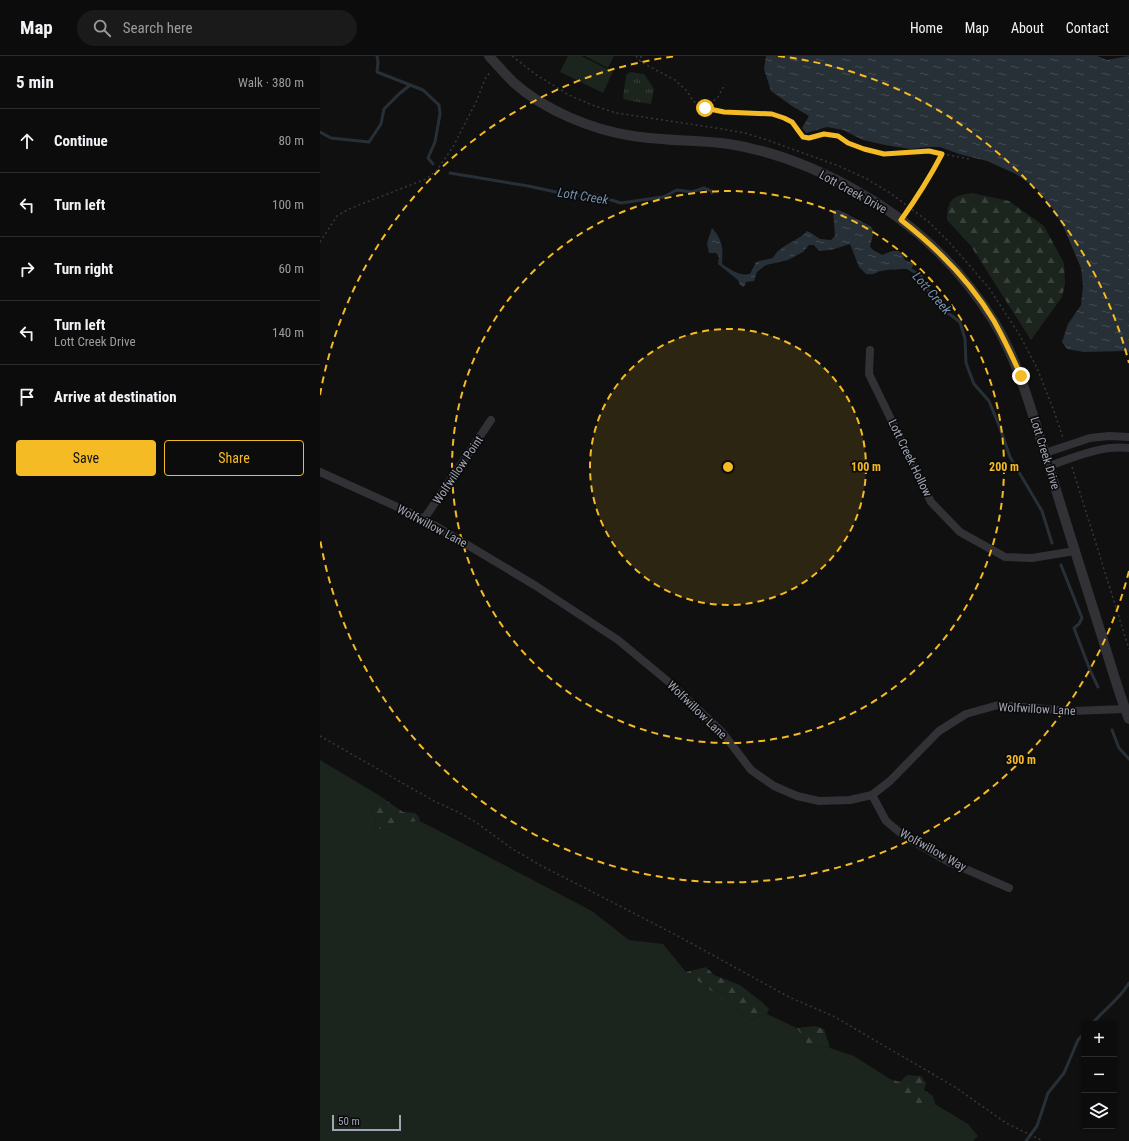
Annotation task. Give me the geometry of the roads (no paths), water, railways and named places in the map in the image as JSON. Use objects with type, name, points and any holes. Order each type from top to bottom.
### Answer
[{"type":"street","name":"Lott Creek Drive","points":[[493,59],[515,83],[531,96],[553,109],[579,121],[631,136],[730,144],[788,159],[816,170],[871,199],[901,220],[922,237],[952,266],[974,292],[994,321],[1021,376],[1129,719]]},
{"type":"street","name":"Lott Creek Hollow","points":[[870,350],[869,374],[931,502],[960,532],[1005,557],[1032,558],[1075,551]]},
{"type":"street","name":"Wolfwillow Point","points":[[424,520],[491,420]]},
{"type":"street","points":[[1045,453],[1090,438],[1109,436],[1129,437]]},
{"type":"street","points":[[1049,466],[1091,451],[1108,448],[1129,448]]},
{"type":"street","name":"Wolfwillow Lane","points":[[320,472],[424,520],[536,586],[618,640],[670,683],[722,732],[751,770],[774,786],[797,796],[819,801],[850,800],[872,794],[890,781],[939,731],[966,714],[998,705],[1072,712],[1125,709]]},
{"type":"street","name":"Wolfwillow Way","points":[[872,794],[886,821],[904,836],[947,861],[1009,888]]},
{"type":"water","points":[[766,56],[1097,56],[1107,60],[1129,56],[1129,352],[1084,352],[1067,349],[1062,342],[1068,324],[1081,305],[1083,286],[1081,268],[1064,228],[1054,211],[1037,189],[1016,174],[987,161],[959,154],[940,147],[910,149],[885,145],[863,140],[843,130],[827,127],[806,133],[802,128],[809,116],[771,91],[764,69]]},
{"type":"water","points":[[833,210],[839,210],[870,226],[874,231],[870,246],[872,249],[882,255],[892,251],[899,251],[905,260],[914,264],[911,269],[888,270],[873,274],[866,274],[859,267],[850,244],[831,250],[819,251],[814,245],[809,245],[803,252],[788,260],[766,265],[757,272],[754,281],[746,282],[744,287],[740,285],[738,280],[718,264],[719,257],[716,253],[709,253],[707,243],[712,228],[722,244],[722,264],[739,273],[750,274],[756,262],[773,258],[780,249],[799,238],[807,231],[820,239],[831,240],[835,236]]},
{"type":"waterway","name":"Lott Creek","points":[[377,56],[377,72],[423,90],[439,105],[440,114],[435,142],[428,158],[433,164]]},
{"type":"waterway","points":[[320,132],[331,138],[369,142],[381,124],[384,109],[410,85]]},
{"type":"waterway","name":"Lott Creek","points":[[450,173],[528,186],[570,195],[595,195],[621,203],[663,197],[677,190],[692,192],[704,188],[712,193]]},
{"type":"waterway","name":"Lott Creek","points":[[908,268],[921,276],[931,296],[944,310],[960,322],[965,339],[966,363],[974,384],[989,401],[1010,457],[1042,511],[1052,543]]},
{"type":"waterway","name":"Lott Creek","points":[[1061,565],[1082,618],[1079,624],[1074,628],[1098,687]]},
{"type":"waterway","points":[[1112,730],[1119,748],[1129,759]]},
{"type":"waterway","points":[[1095,1021],[1121,994],[1129,983]]},
{"type":"waterway","points":[[1026,1141],[1037,1126],[1048,1093],[1064,1073],[1078,1040],[1081,1036]]}]
